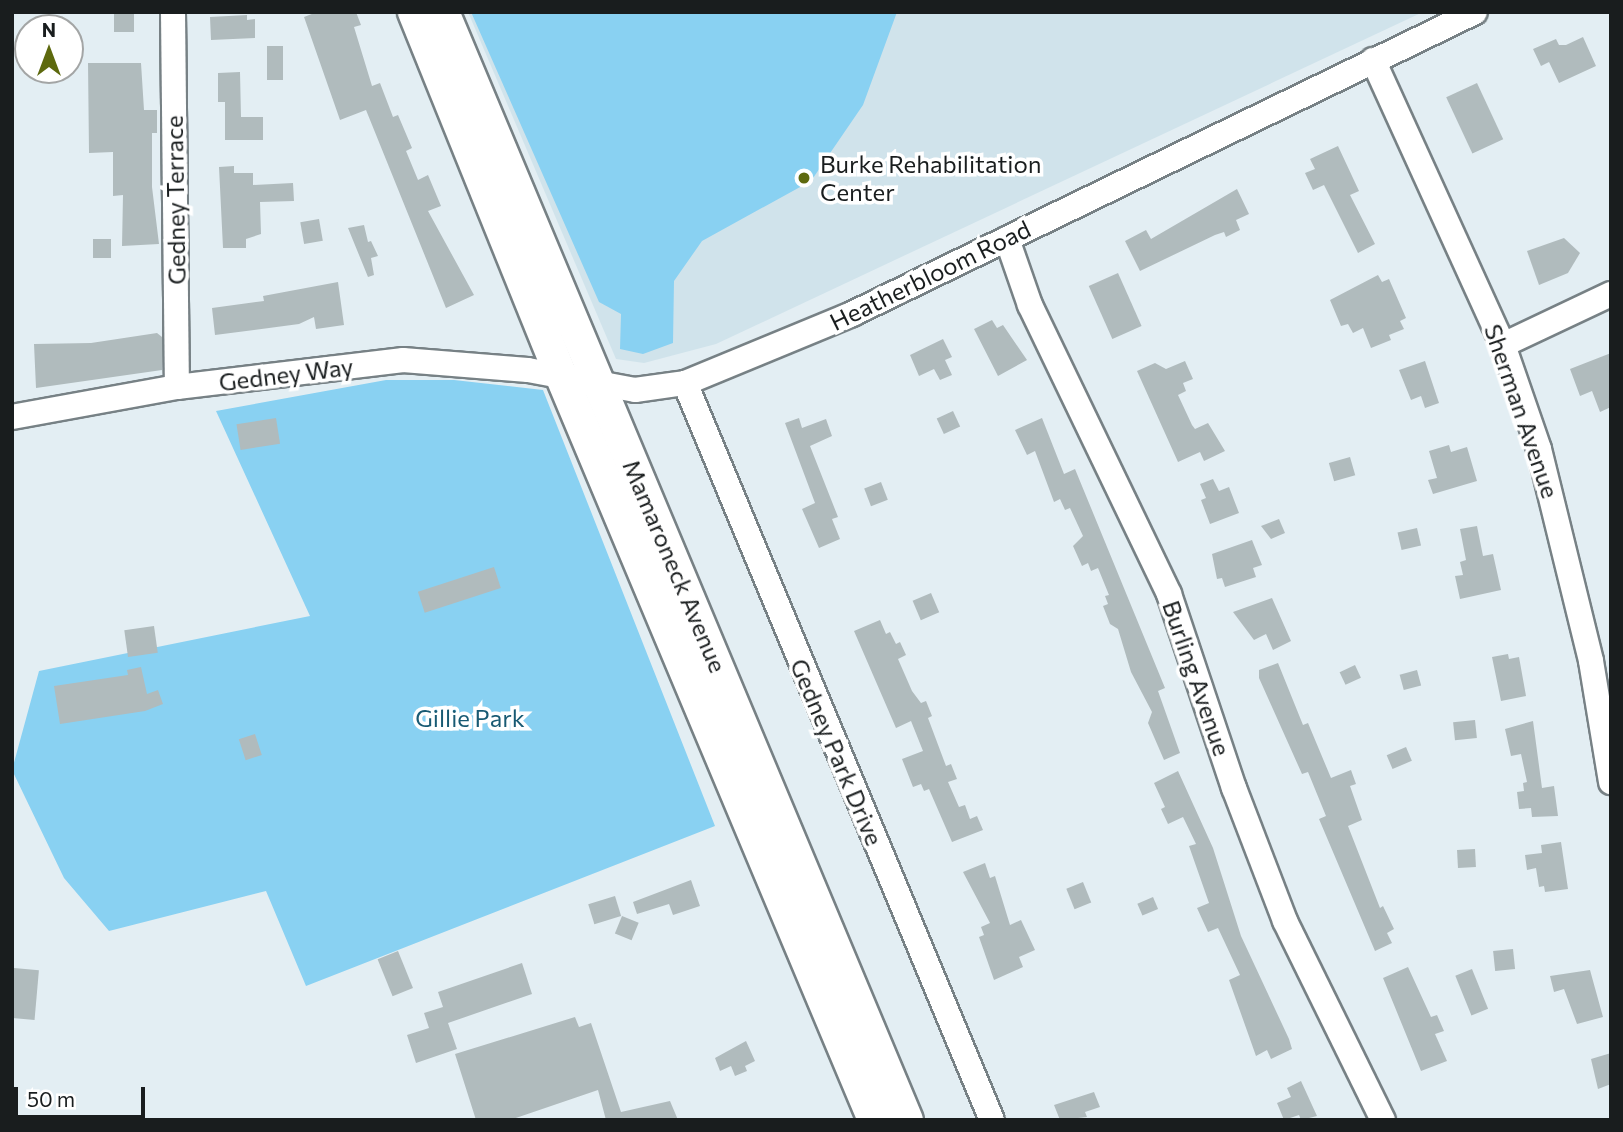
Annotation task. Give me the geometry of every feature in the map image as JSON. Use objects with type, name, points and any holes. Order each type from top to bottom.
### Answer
[{"type":"main road","name":"Mamaroneck Avenue","points":[[414,12],[561,375],[874,1120]]},
{"type":"main road","name":"Mamaroneck Avenue","points":[[443,12],[907,1120]]},
{"type":"street","name":"Gedney Terrace","points":[[173,12],[177,387]]},
{"type":"street","name":"Heatherbloom Road","points":[[561,375],[635,390],[685,383],[852,314],[1475,12]]},
{"type":"street","name":"Sherman Avenue","points":[[1373,60],[1503,345],[1539,449],[1591,661],[1611,782]]},
{"type":"street","name":"Burling Avenue","points":[[1007,239],[1030,304],[1169,594],[1234,788],[1285,921],[1383,1120]]},
{"type":"street","points":[[1503,345],[1611,294]]},
{"type":"street","name":"Gedney Way","points":[[12,417],[177,387],[403,360],[444,360],[561,375]]},
{"type":"street","name":"Gedney Park Drive","points":[[685,383],[992,1120]]},
{"type":"shaded area","name":"Burke Rehabilitation Center","points":[[468,12],[1423,12],[716,344],[644,363],[616,359]]},
{"type":"green space","points":[[471,12],[897,12],[863,105],[811,181],[702,241],[674,281],[673,343],[643,354],[620,349],[621,314],[599,302]]},
{"type":"green space","name":"Gillie Park","points":[[386,380],[454,380],[543,390],[715,826],[306,986],[266,891],[109,931],[64,878],[12,770],[39,671],[310,616],[216,411]]},
{"type":"building","points":[[114,12],[134,12],[134,32],[114,32]]},
{"type":"building","points":[[317,12],[356,12],[361,25],[354,27],[372,86],[380,83],[393,117],[398,115],[412,148],[406,151],[418,180],[428,175],[441,206],[428,211],[474,295],[446,308],[366,110],[340,120],[304,17]]},
{"type":"building","points":[[247,15],[247,20],[255,19],[255,38],[211,40],[210,17]]},
{"type":"building","points":[[1583,37],[1596,66],[1559,83],[1549,62],[1541,66],[1533,49],[1556,39],[1559,45],[1566,45]]},
{"type":"building","points":[[267,46],[283,46],[283,80],[267,80]]},
{"type":"building","points":[[88,63],[141,63],[144,110],[157,110],[157,133],[152,133],[152,187],[159,244],[122,246],[123,195],[113,196],[113,152],[89,153]]},
{"type":"building","points":[[240,72],[241,117],[263,117],[263,140],[225,140],[225,102],[218,102],[218,73]]},
{"type":"building","points":[[1477,83],[1503,139],[1472,154],[1446,97]]},
{"type":"building","points":[[1338,146],[1359,191],[1350,195],[1375,244],[1358,253],[1324,185],[1313,190],[1305,173],[1315,169],[1310,159]]},
{"type":"building","points":[[234,166],[234,173],[253,173],[253,185],[293,183],[294,201],[260,202],[261,234],[246,239],[246,248],[223,248],[219,167]]},
{"type":"building","points":[[1237,189],[1249,214],[1236,220],[1240,230],[1226,237],[1224,232],[1215,235],[1140,271],[1125,241],[1146,230],[1151,239]]},
{"type":"building","points":[[319,219],[323,241],[304,244],[300,222]]},
{"type":"building","points":[[364,225],[368,242],[371,241],[378,256],[371,258],[374,275],[368,277],[348,228]]},
{"type":"building","points":[[1564,238],[1580,253],[1568,273],[1539,285],[1527,251]]},
{"type":"building","points":[[93,239],[111,239],[111,258],[93,258]]},
{"type":"building","points":[[1118,273],[1142,326],[1112,339],[1089,286]]},
{"type":"building","points":[[1378,275],[1382,282],[1389,279],[1406,318],[1400,321],[1404,329],[1389,335],[1391,340],[1371,348],[1363,328],[1353,333],[1348,324],[1341,326],[1330,300]]},
{"type":"building","points":[[338,282],[344,325],[316,329],[314,317],[299,324],[215,335],[212,308],[264,301],[263,296]]},
{"type":"building","points":[[992,320],[997,328],[1003,325],[1027,360],[998,376],[974,329]]},
{"type":"building","points":[[157,333],[162,337],[162,370],[36,388],[34,344],[91,343]]},
{"type":"building","points":[[943,339],[952,357],[945,360],[952,375],[940,380],[934,369],[919,376],[910,355]]},
{"type":"building","points":[[1611,353],[1611,407],[1600,412],[1592,391],[1580,396],[1570,369]]},
{"type":"building","points":[[1185,361],[1193,379],[1183,383],[1186,391],[1178,395],[1195,429],[1208,423],[1225,451],[1204,461],[1200,452],[1178,462],[1137,371],[1155,363],[1166,369]]},
{"type":"building","points":[[1425,361],[1439,403],[1425,408],[1421,396],[1411,400],[1399,370]]},
{"type":"building","points":[[953,411],[960,426],[944,434],[937,419]]},
{"type":"building","points":[[276,418],[280,444],[241,450],[236,424]]},
{"type":"building","points":[[799,418],[802,428],[826,419],[832,436],[810,446],[838,517],[832,519],[840,539],[819,548],[802,509],[815,503],[785,423]]},
{"type":"building","points":[[1042,418],[1064,474],[1075,469],[1165,688],[1158,691],[1180,753],[1164,760],[1148,723],[1152,712],[1131,672],[1118,629],[1110,624],[1103,606],[1108,604],[1105,596],[1109,595],[1098,568],[1091,571],[1088,563],[1082,566],[1073,546],[1083,536],[1070,508],[1065,510],[1060,499],[1054,502],[1035,451],[1027,455],[1015,430]]},
{"type":"building","points":[[1449,445],[1451,452],[1467,447],[1477,481],[1433,494],[1428,480],[1437,478],[1429,451]]},
{"type":"building","points":[[1350,457],[1355,475],[1334,481],[1329,463]]},
{"type":"building","points":[[1213,479],[1219,491],[1229,487],[1239,513],[1210,524],[1201,500],[1206,498],[1200,484]]},
{"type":"building","points":[[881,482],[888,500],[871,506],[864,488]]},
{"type":"building","points":[[1279,519],[1285,533],[1271,539],[1261,526]]},
{"type":"building","points":[[1477,526],[1483,556],[1493,554],[1501,590],[1460,599],[1455,576],[1463,575],[1460,562],[1466,560],[1460,529]]},
{"type":"building","points":[[1417,528],[1421,546],[1402,550],[1398,532]]},
{"type":"building","points":[[1252,540],[1262,565],[1253,568],[1256,577],[1225,587],[1222,578],[1217,579],[1212,554]]},
{"type":"building","points":[[494,567],[501,588],[425,613],[418,592]]},
{"type":"building","points":[[931,593],[939,612],[921,620],[913,601]]},
{"type":"building","points":[[1272,598],[1291,641],[1273,650],[1266,634],[1254,640],[1233,612]]},
{"type":"building","points":[[880,620],[886,634],[890,632],[896,644],[900,642],[906,655],[898,659],[912,691],[921,703],[926,701],[932,716],[928,718],[946,766],[951,764],[957,779],[948,782],[959,807],[965,805],[970,819],[977,816],[983,830],[952,842],[929,789],[924,791],[921,784],[913,787],[902,759],[923,751],[911,721],[896,728],[854,631]]},
{"type":"building","points":[[154,626],[158,653],[128,657],[124,630]]},
{"type":"building","points":[[1508,654],[1509,659],[1519,657],[1526,696],[1501,701],[1492,657]]},
{"type":"building","points":[[1278,663],[1303,725],[1308,723],[1331,778],[1351,770],[1356,784],[1350,786],[1362,820],[1348,826],[1380,908],[1383,906],[1394,929],[1387,933],[1392,943],[1375,951],[1319,819],[1326,816],[1308,772],[1302,774],[1259,678],[1259,670]]},
{"type":"building","points":[[1355,665],[1361,678],[1346,685],[1340,672]]},
{"type":"building","points":[[141,667],[147,694],[158,690],[163,704],[145,711],[60,724],[54,686],[128,675],[127,670]]},
{"type":"building","points":[[1417,670],[1421,685],[1404,690],[1400,675]]},
{"type":"building","points":[[1475,720],[1477,738],[1455,740],[1453,722]]},
{"type":"building","points":[[1533,721],[1542,788],[1554,786],[1558,816],[1532,817],[1531,808],[1519,809],[1517,792],[1524,791],[1523,783],[1527,782],[1521,754],[1511,756],[1505,729]]},
{"type":"building","points":[[255,734],[262,755],[246,760],[239,739]]},
{"type":"building","points":[[1406,747],[1412,761],[1393,769],[1387,755]]},
{"type":"building","points":[[1178,771],[1213,848],[1241,936],[1289,1039],[1292,1049],[1271,1059],[1267,1050],[1256,1056],[1229,980],[1240,975],[1218,928],[1208,932],[1197,908],[1209,903],[1189,846],[1196,844],[1183,817],[1168,824],[1161,809],[1165,807],[1154,783]]},
{"type":"building","points":[[1561,842],[1568,889],[1545,892],[1544,886],[1539,887],[1536,868],[1527,870],[1525,855],[1542,853],[1541,845]]},
{"type":"building","points":[[1475,849],[1476,867],[1458,868],[1457,850]]},
{"type":"building","points":[[985,863],[990,878],[995,876],[1010,925],[1021,920],[1035,950],[1019,957],[1023,967],[994,980],[979,937],[984,935],[981,927],[990,923],[963,872]]},
{"type":"building","points":[[691,880],[700,906],[673,915],[669,904],[637,914],[633,902]]},
{"type":"building","points":[[1083,882],[1091,902],[1075,909],[1066,889]]},
{"type":"building","points":[[615,896],[621,916],[594,924],[588,904]]},
{"type":"building","points":[[1153,897],[1158,909],[1142,916],[1137,904]]},
{"type":"building","points":[[622,916],[639,923],[632,940],[615,934]]},
{"type":"building","points":[[1513,949],[1515,969],[1495,971],[1493,951]]},
{"type":"building","points":[[398,951],[413,988],[393,996],[378,959]]},
{"type":"building","points":[[522,963],[532,994],[448,1023],[457,1049],[416,1063],[407,1035],[429,1028],[424,1013],[443,1007],[438,992]]},
{"type":"building","points":[[1408,967],[1431,1017],[1437,1015],[1444,1031],[1435,1034],[1447,1061],[1421,1071],[1383,978]]},
{"type":"building","points":[[14,968],[39,970],[35,1020],[12,1018]]},
{"type":"building","points":[[1472,969],[1488,1009],[1471,1016],[1455,976]]},
{"type":"building","points":[[1590,970],[1603,1017],[1577,1024],[1564,989],[1554,992],[1550,976]]},
{"type":"building","points":[[575,1017],[579,1027],[591,1023],[621,1112],[670,1101],[678,1120],[606,1120],[598,1090],[510,1120],[476,1120],[455,1054]]},
{"type":"building","points":[[746,1041],[755,1061],[745,1066],[747,1071],[735,1076],[731,1066],[720,1071],[715,1058]]},
{"type":"building","points":[[1611,1053],[1611,1084],[1598,1089],[1591,1059]]},
{"type":"building","points":[[1301,1081],[1317,1116],[1301,1120],[1299,1115],[1284,1120],[1277,1103],[1291,1097],[1287,1088]]},
{"type":"building","points":[[1094,1092],[1100,1107],[1085,1112],[1087,1117],[1060,1120],[1054,1105]]},
{"type":"place","name":"Burke Rehabilitation Center","points":[[804,178]]}]
